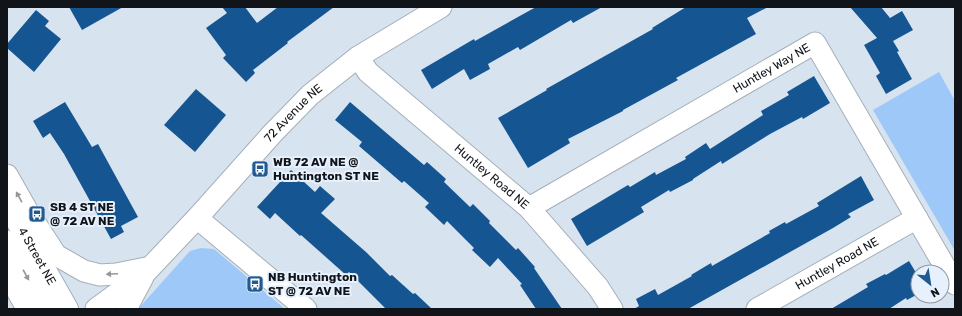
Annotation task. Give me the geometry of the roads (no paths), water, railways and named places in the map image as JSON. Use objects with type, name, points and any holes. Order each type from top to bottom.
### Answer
[{"type":"main road","name":"4 Street NE","points":[[7,203],[67,309]]},
{"type":"main road","points":[[7,272],[28,309]]},
{"type":"street","name":"72 Avenue NE","points":[[96,309],[148,270],[272,134],[310,95],[358,57],[441,7]]},
{"type":"street","name":"Huntley Way NE","points":[[529,208],[815,43],[955,284]]},
{"type":"street","name":"Huntley Road NE","points":[[358,57],[368,72],[529,208],[598,287],[612,309]]},
{"type":"street","points":[[7,175],[28,212],[56,255],[84,272],[100,275],[148,270]]},
{"type":"street","points":[[197,218],[306,309]]},
{"type":"street","name":"Huntley Road NE","points":[[758,309],[917,218]]},
{"type":"street","points":[[7,241],[38,296],[57,309]]},
{"type":"street","points":[[126,309],[148,270]]},
{"type":"place","name":"WB 72 AV NE @ Huntington ST NE","points":[[260,169]]},
{"type":"place","name":"SB 4 ST NE @ 72 AV NE","points":[[37,214]]},
{"type":"place","name":"NB Huntington ST @ 72 AV NE","points":[[255,284]]}]
